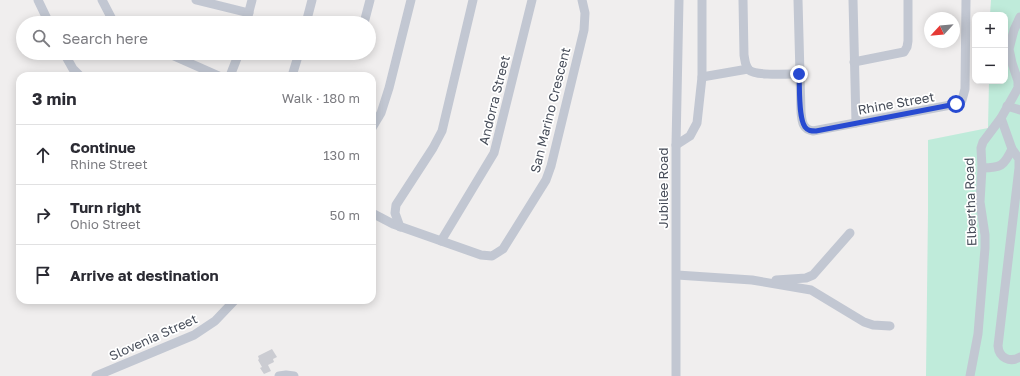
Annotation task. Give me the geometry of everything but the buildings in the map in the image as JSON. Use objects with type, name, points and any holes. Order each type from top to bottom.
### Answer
[{"type":"street","points":[[38,0],[46,16]]},
{"type":"street","points":[[102,0],[110,16]]},
{"type":"street","points":[[196,0],[249,13]]},
{"type":"street","points":[[248,16],[252,0]]},
{"type":"street","points":[[308,16],[312,0]]},
{"type":"street","points":[[366,16],[370,0]]},
{"type":"street","points":[[376,120],[389,88],[411,0]]},
{"type":"street","points":[[400,227],[395,213],[396,205],[433,148],[442,131],[473,0]]},
{"type":"street","name":"Andorra Street","points":[[441,241],[494,153],[532,0]]},
{"type":"street","name":"San Marino Crescent","points":[[376,216],[400,227],[481,255],[490,256],[498,254],[506,246],[546,180],[552,166],[584,30],[585,13],[582,0]]},
{"type":"street","name":"Jubilee Road","points":[[676,376],[676,145],[679,0]]},
{"type":"street","points":[[676,145],[690,136],[697,123],[702,77],[702,0]]},
{"type":"street","points":[[743,0],[744,55],[748,69],[757,74],[799,74],[798,0]]},
{"type":"street","points":[[853,0],[856,123]]},
{"type":"street","points":[[854,62],[904,52],[908,41],[908,0]]},
{"type":"street","name":"Rhine Street","points":[[799,74],[802,121],[806,129],[810,131],[956,104],[962,100],[965,90],[966,0]]},
{"type":"street","name":"Elbertha Road","points":[[970,376],[978,334],[985,248],[985,235],[980,202],[982,168],[981,151],[983,142],[1001,118],[1018,88],[1018,81],[1009,49],[1014,30],[1020,17]]},
{"type":"street","points":[[68,60],[76,72]]},
{"type":"street","points":[[183,60],[210,72]]},
{"type":"street","points":[[232,72],[236,60]]},
{"type":"street","points":[[293,72],[296,60]]},
{"type":"street","points":[[702,77],[748,69]]},
{"type":"street","points":[[1007,106],[1020,110]]},
{"type":"street","points":[[1001,118],[1012,149],[1019,159],[1019,168],[998,346],[1001,354],[1008,360],[1013,360],[1020,356]]},
{"type":"street","points":[[982,168],[994,168],[1002,165],[1012,149]]},
{"type":"street","points":[[766,282],[806,278],[813,275],[850,233]]},
{"type":"street","points":[[677,275],[747,279],[811,290],[864,322],[873,325],[890,326]]},
{"type":"street","name":"Slovenia Street","points":[[96,376],[194,335],[215,322],[231,304]]},
{"type":"street","points":[[279,376],[294,376]]},
{"type":"green space","points":[[991,0],[1020,0],[1020,376],[926,376],[928,140],[988,128],[989,84],[1008,84],[1008,12],[990,12]]},
{"type":"route","points":[[799,74],[802,121],[806,129],[810,131],[956,104]]}]
